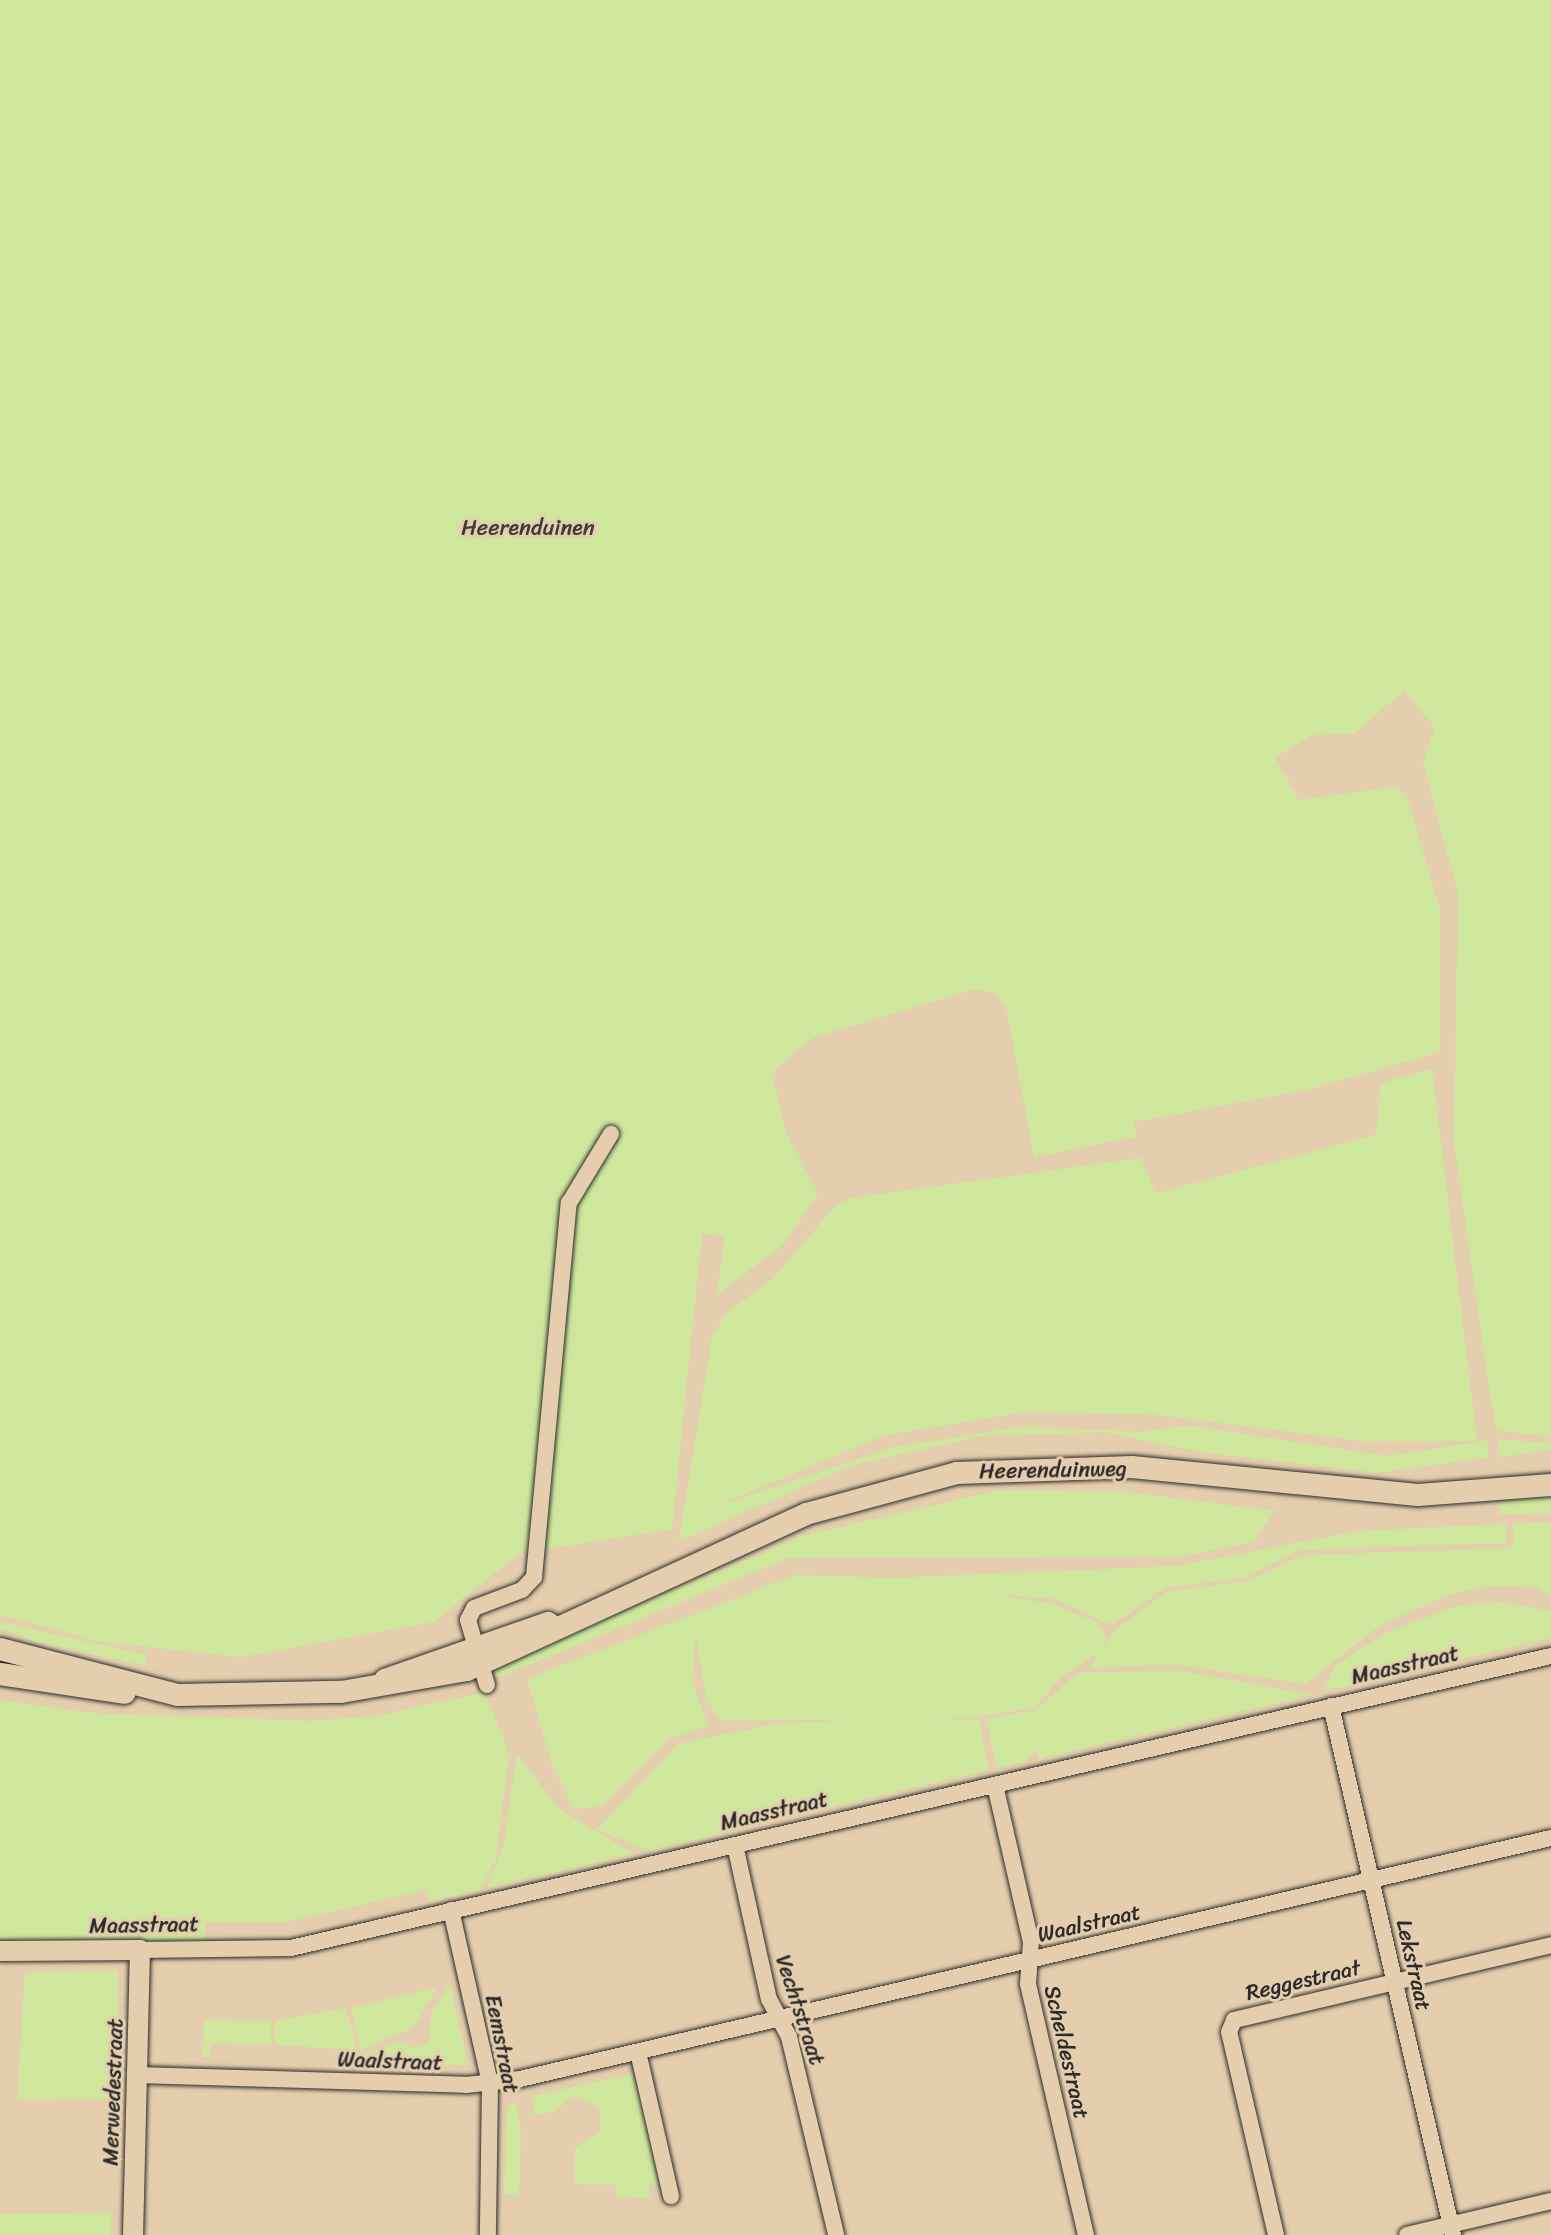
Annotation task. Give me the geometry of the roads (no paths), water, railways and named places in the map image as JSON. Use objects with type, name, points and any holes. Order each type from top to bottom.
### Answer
[{"type":"main road","name":"Heerenduinweg","points":[[0,1674],[72,1690],[268,1698],[375,1686],[481,1665],[830,1505],[957,1473],[1132,1467],[1418,1495],[1551,1485]]},
{"type":"main road","name":"Heerenduinweg","points":[[0,1649],[154,1691]]},
{"type":"street","points":[[481,1665],[468,1620],[474,1608],[522,1590],[534,1577],[569,1203],[611,1134]]},
{"type":"street","name":"Maasstraat","points":[[0,1951],[291,1948],[1551,1656]]},
{"type":"street","name":"Lekstraat","points":[[1331,1706],[1452,2230]]},
{"type":"street","name":"Scheldestraat","points":[[995,1785],[1031,1942],[1028,1960],[1086,2235]]},
{"type":"street","name":"Waalstraat","points":[[137,2075],[490,2083],[638,2052],[1551,1838]]},
{"type":"street","name":"Vechtstraat","points":[[735,1845],[836,2235]]},
{"type":"street","name":"Eemstraat","points":[[451,1910],[490,2083],[488,2235]]},
{"type":"street","name":"Reggestraat","points":[[1276,2235],[1230,2025],[1551,1945]]},
{"type":"street","name":"Merwedestraat","points":[[133,2235],[140,1950]]},
{"type":"street","points":[[638,2052],[671,2196]]},
{"type":"street","points":[[1407,2235],[1452,2230],[1551,2201]]},
{"type":"park label","name":"Heerenduinen","points":[[528,528]]}]
